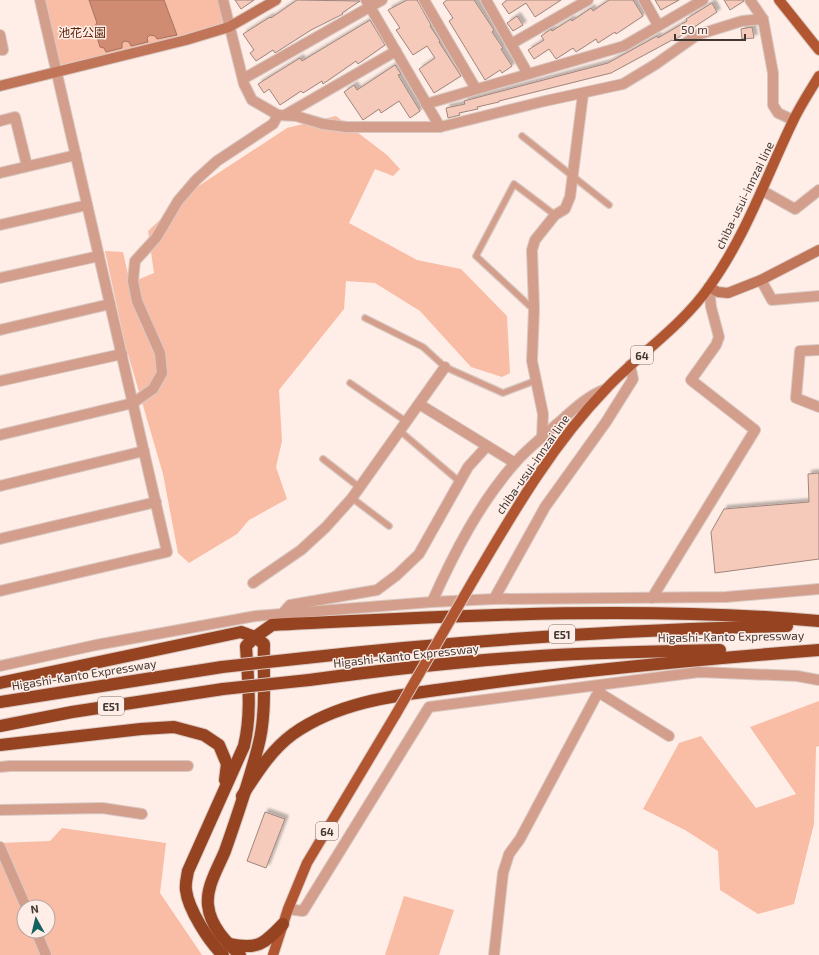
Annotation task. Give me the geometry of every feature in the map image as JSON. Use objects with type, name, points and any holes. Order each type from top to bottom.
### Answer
[{"type":"highway","points":[[223,955],[206,935],[196,918],[186,890],[188,871],[244,746],[249,725],[246,646],[255,637],[272,626],[495,614],[652,612],[819,621]]},
{"type":"highway","name":"Higashi-Kanto Expressway","points":[[0,702],[222,667],[384,649],[573,634],[819,625]]},
{"type":"highway","points":[[0,683],[241,632],[255,637],[264,644],[263,722],[259,745],[224,851],[209,890],[208,905],[211,919],[228,944],[240,955]]},
{"type":"highway","points":[[242,796],[264,763],[293,734],[351,706],[439,690],[544,676],[659,663],[819,649]]},
{"type":"highway","name":"Higashi-Kanto Expressway","points":[[0,726],[72,712],[223,688],[309,680],[386,670],[576,654],[819,649]]},
{"type":"highway","points":[[0,745],[141,728],[174,727],[189,730],[204,735],[219,745],[227,764],[223,793]]},
{"type":"highway","points":[[228,944],[244,947],[255,947],[267,941],[283,924]]},
{"type":"main road","points":[[779,0],[819,50]]},
{"type":"main road","name":"chiba-usui-innzai line","points":[[288,909],[307,863],[396,714],[519,502],[555,450],[581,416],[606,388],[686,315],[709,288],[738,242],[763,191],[793,120],[819,76]]},
{"type":"main road","name":"64","points":[[273,955],[288,909]]},
{"type":"street","points":[[0,591],[167,552],[40,0]]},
{"type":"street","points":[[222,0],[242,79],[252,100],[282,115],[296,116],[335,126],[384,128],[440,127],[545,101],[583,94],[623,84],[656,64],[698,35],[742,21],[763,19]]},
{"type":"street","points":[[0,86],[186,40],[229,27],[276,0]]},
{"type":"street","points":[[242,79],[368,3],[382,0]]},
{"type":"street","points":[[424,0],[476,89]]},
{"type":"street","points":[[486,0],[528,74]]},
{"type":"street","points":[[511,44],[588,0]]},
{"type":"street","points":[[644,0],[658,25]]},
{"type":"street","points":[[426,104],[624,46],[703,0]]},
{"type":"street","points":[[750,0],[763,19],[773,73],[773,105],[778,113],[793,120]]},
{"type":"street","points":[[368,3],[440,127]]},
{"type":"street","points":[[0,35],[3,50],[0,50]]},
{"type":"street","points":[[0,435],[133,403],[153,389],[162,373],[160,353],[137,301],[133,281],[135,261],[156,238],[178,201],[196,180],[217,162],[273,124],[282,115],[396,51]]},
{"type":"street","points":[[542,437],[543,414],[532,361],[534,309],[532,250],[535,240],[555,215],[565,209],[570,197],[583,94]]},
{"type":"street","points":[[0,121],[15,117],[27,166]]},
{"type":"street","points":[[0,173],[76,155]]},
{"type":"street","points":[[763,191],[796,209],[819,190]]},
{"type":"street","points":[[0,226],[87,205]]},
{"type":"street","points":[[652,598],[755,430],[691,380],[716,345],[719,337],[711,307],[709,288],[718,292],[728,293],[761,280],[819,250]]},
{"type":"street","points":[[0,278],[99,256]]},
{"type":"street","points":[[761,280],[772,300],[819,296]]},
{"type":"street","points":[[0,330],[110,304]]},
{"type":"street","points":[[819,350],[800,352],[796,398],[819,407]]},
{"type":"street","points":[[0,381],[122,354]]},
{"type":"street","points":[[494,599],[546,507],[606,422],[633,379],[630,365]]},
{"type":"street","points":[[253,583],[301,550],[326,527],[352,498],[445,367]]},
{"type":"street","points":[[432,602],[467,531],[488,498],[515,463],[581,403],[594,393],[606,388]]},
{"type":"street","points":[[419,404],[515,463]]},
{"type":"street","points":[[282,614],[290,605],[377,590],[397,575],[419,554],[468,467],[487,446]]},
{"type":"street","points":[[0,486],[144,451]]},
{"type":"street","points":[[0,539],[156,502]]},
{"type":"street","points":[[0,666],[103,644],[256,616],[432,602],[494,599],[726,597],[819,589]]},
{"type":"street","points":[[288,909],[303,911],[429,707],[600,688],[710,672],[797,676],[819,680]]},
{"type":"street","points":[[600,688],[668,736]]},
{"type":"street","points":[[494,955],[504,873],[509,854],[520,839],[600,688]]},
{"type":"street","points":[[0,767],[188,766]]},
{"type":"street","points":[[0,810],[102,808],[142,814]]},
{"type":"street","points":[[0,847],[23,899]]},
{"type":"street","points":[[39,939],[46,955]]},
{"type":"lane","points":[[522,136],[610,205]]},
{"type":"lane","points":[[534,309],[476,256],[514,184],[555,215]]},
{"type":"lane","points":[[365,318],[423,347],[445,367],[503,393],[536,380]]},
{"type":"lane","points":[[350,384],[407,422]]},
{"type":"lane","points":[[400,431],[460,482]]},
{"type":"lane","points":[[323,459],[359,487]]},
{"type":"lane","points":[[352,498],[389,526]]},
{"type":"green space","name":"池花公園","points":[[40,0],[223,0],[229,27],[57,72]]},
{"type":"green space","points":[[336,116],[387,155],[400,169],[393,176],[375,169],[349,223],[417,260],[461,269],[507,316],[510,373],[502,377],[471,367],[420,311],[375,283],[346,281],[344,309],[279,390],[282,441],[276,467],[287,499],[249,520],[237,534],[189,563],[178,553],[163,474],[125,344],[105,251],[123,252],[130,283],[154,273],[148,231],[191,191],[287,128]]},
{"type":"green space","points":[[819,701],[819,746],[816,747],[814,824],[794,904],[758,914],[720,890],[718,851],[685,830],[643,809],[679,743],[701,736],[756,808],[796,794],[750,727]]},
{"type":"green space","points":[[62,828],[166,843],[160,893],[202,955],[0,955],[0,843],[50,841]]},
{"type":"green space","points":[[404,896],[454,910],[439,955],[385,955]]},
{"type":"shaded area","points":[[89,0],[164,0],[177,35],[157,39],[155,36],[150,35],[147,38],[148,42],[131,46],[129,42],[125,41],[122,43],[122,48],[106,52],[104,48],[100,47],[94,27],[97,23]]},
{"type":"building","points":[[235,0],[254,0],[241,9]]},
{"type":"building","points":[[297,0],[360,1],[342,13],[343,14],[311,30],[275,53],[273,50],[256,61],[250,53],[254,50],[243,34],[270,17],[271,18]]},
{"type":"building","points":[[407,0],[417,0],[431,25],[430,26],[440,41],[439,42],[461,76],[434,93],[419,69],[435,58],[427,46],[413,55],[396,30],[400,28],[388,10]]},
{"type":"building","points":[[447,0],[474,0],[494,30],[492,32],[503,48],[501,49],[512,66],[502,73],[500,70],[485,80],[449,21],[453,18],[443,3]]},
{"type":"building","points":[[507,0],[561,0],[535,17],[526,3],[509,14],[502,4]]},
{"type":"building","points":[[609,0],[633,0],[643,16],[616,34],[615,32],[598,43],[596,39],[576,52],[573,48],[556,59],[549,49],[534,59],[528,50],[544,40],[541,36],[571,19],[572,21],[591,8],[593,11]]},
{"type":"building","points":[[655,0],[679,0],[661,10]]},
{"type":"building","points":[[724,0],[744,0],[744,1],[730,10]]},
{"type":"building","points":[[712,3],[717,12],[673,41],[672,40],[611,73],[477,107],[478,109],[459,113],[460,115],[448,118],[446,108],[465,104],[464,101],[608,63],[657,36],[658,38],[687,21],[686,19]]},
{"type":"building","points":[[517,16],[523,25],[513,31],[507,23]]},
{"type":"building","points":[[370,20],[385,45],[358,64],[356,61],[323,84],[322,81],[303,93],[301,91],[280,105],[269,89],[264,93],[258,84],[300,58],[302,61]]},
{"type":"building","points":[[752,27],[754,38],[742,39],[741,29]]},
{"type":"building","points":[[395,65],[401,74],[398,75],[420,111],[410,118],[399,101],[381,113],[379,109],[363,120],[344,92],[354,85],[357,90]]},
{"type":"building","points":[[819,473],[819,559],[715,573],[711,532],[724,509],[809,502],[808,474]]},
{"type":"building","points":[[265,812],[285,819],[266,868],[247,861]]}]
